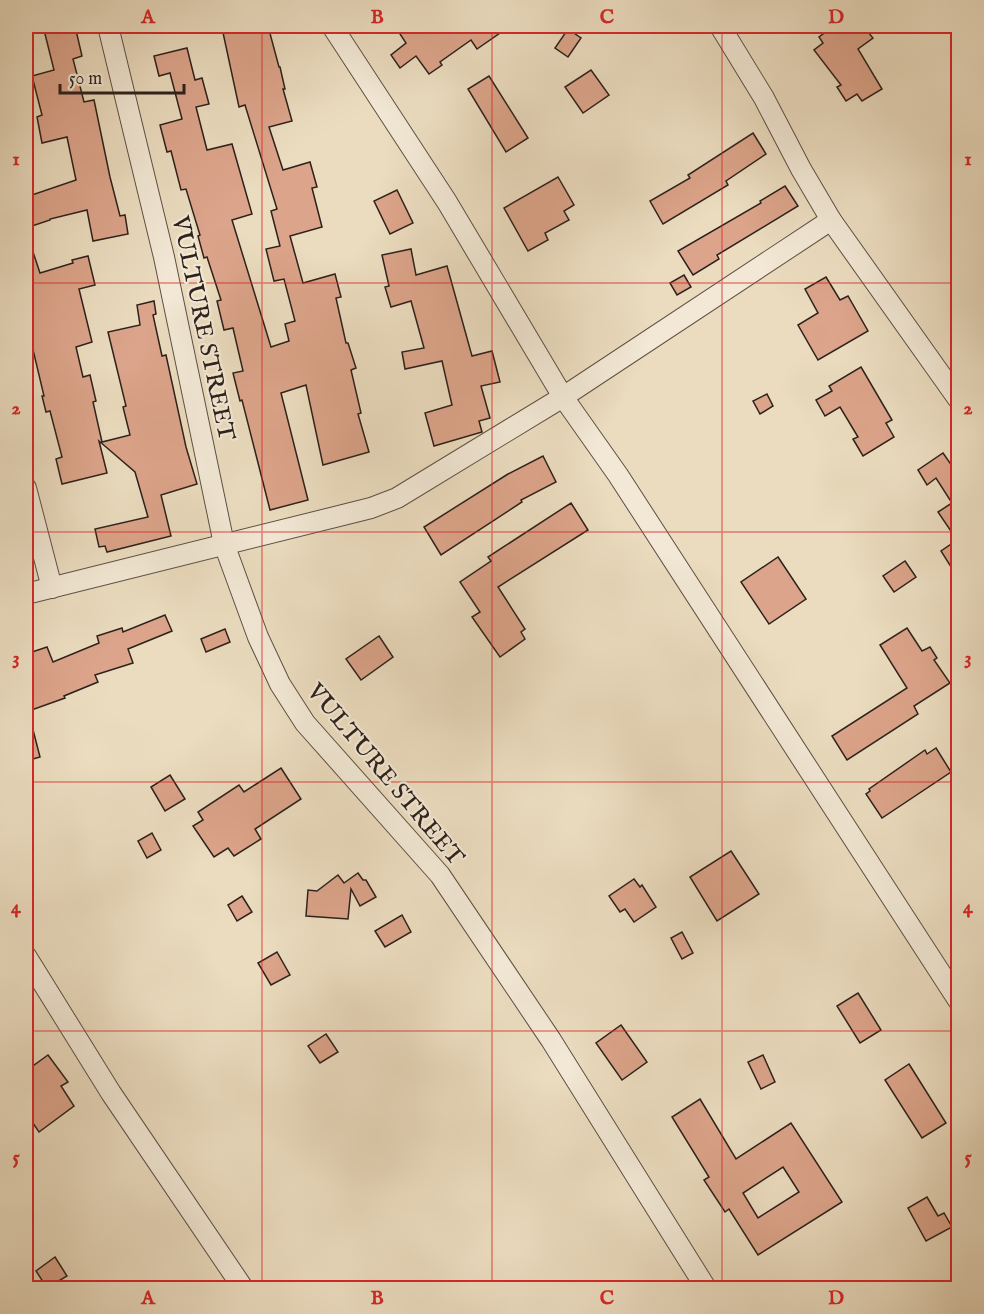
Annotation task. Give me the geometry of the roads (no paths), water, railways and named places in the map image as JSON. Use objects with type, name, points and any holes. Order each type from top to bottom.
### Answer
[{"type":"street","name":"VULTURE STREET","points":[[108,26],[164,257],[224,544],[258,637],[286,694],[305,723],[440,875],[551,1040],[706,1288]]},
{"type":"street","points":[[332,26],[447,202],[563,397],[618,475],[958,1000]]},
{"type":"street","points":[[720,26],[764,98],[831,220],[958,399]]},
{"type":"street","points":[[26,594],[371,508],[397,498],[563,397],[831,220]]},
{"type":"street","points":[[26,488],[52,588]]},
{"type":"street","points":[[26,956],[111,1093],[243,1288]]}]
